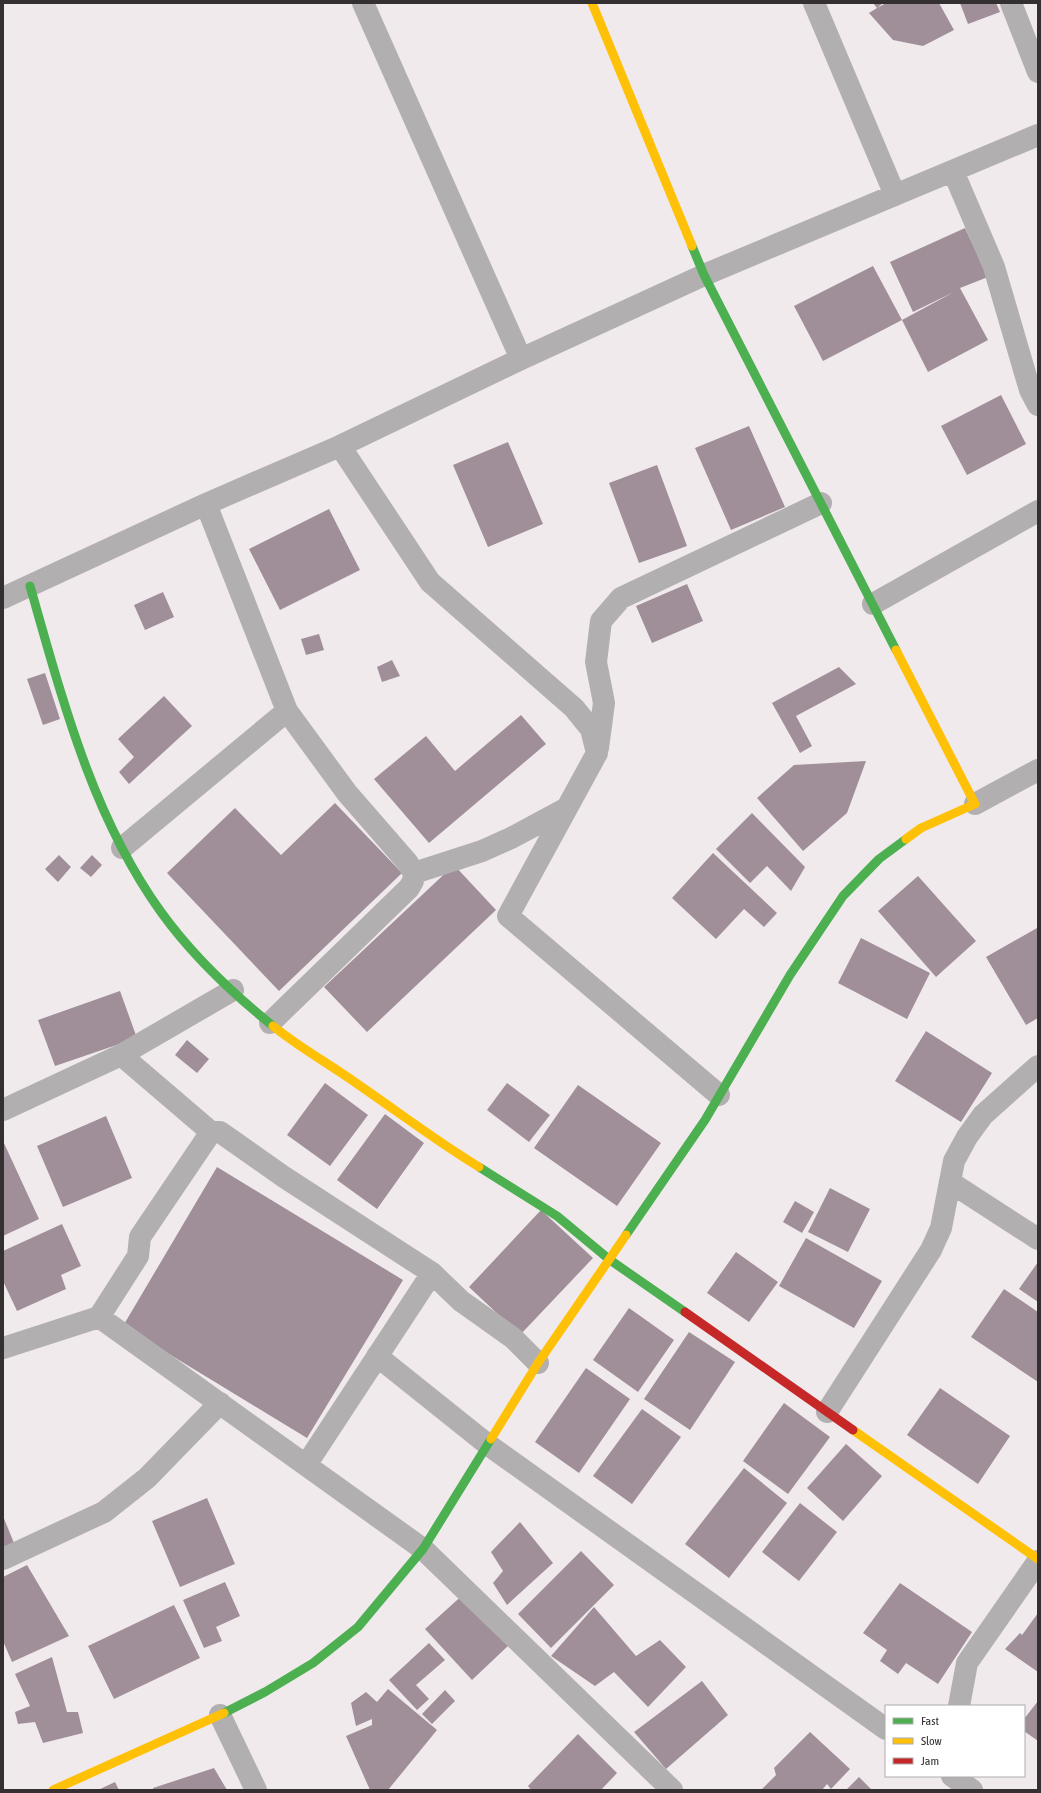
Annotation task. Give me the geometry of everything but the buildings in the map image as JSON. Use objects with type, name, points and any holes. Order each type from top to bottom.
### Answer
[{"type":"street","points":[[363,3],[521,359]]},
{"type":"street","points":[[592,3],[704,275],[975,804]]},
{"type":"street","points":[[814,3],[895,195]]},
{"type":"street","points":[[1011,3],[1038,72]]},
{"type":"street","points":[[3,598],[206,504],[340,446],[521,359],[704,275],[1038,135]]},
{"type":"street","points":[[953,170],[994,267],[1035,394]]},
{"type":"street","points":[[340,446],[430,582],[574,708],[591,729],[597,753]]},
{"type":"street","points":[[719,1095],[508,916],[597,753],[604,703],[596,662],[601,620],[621,598],[821,503]]},
{"type":"street","points":[[206,504],[287,711],[347,793],[396,849],[414,873],[413,881],[409,888],[270,1023]]},
{"type":"street","points":[[873,604],[1038,511]]},
{"type":"street","points":[[30,586],[62,698],[89,774],[122,848],[161,912],[202,961],[270,1023],[305,1051],[346,1075],[457,1153],[551,1212],[610,1260],[1038,1560],[967,1663],[958,1705]]},
{"type":"street","points":[[122,848],[287,711]]},
{"type":"street","points":[[53,1790],[220,1715],[265,1692],[312,1663],[358,1627],[423,1549],[538,1363],[705,1120],[790,975],[843,896],[879,859],[920,828],[975,804],[1038,770]]},
{"type":"street","points":[[414,873],[482,851],[511,838],[567,808]]},
{"type":"street","points":[[3,1110],[121,1055],[233,990]]},
{"type":"street","points":[[121,1055],[211,1132],[220,1132],[284,1178],[432,1273],[461,1301],[513,1338],[538,1363]]},
{"type":"street","points":[[827,1412],[931,1250],[941,1228],[954,1161],[967,1137],[983,1115],[1038,1066]]},
{"type":"street","points":[[3,1348],[99,1317],[138,1256],[140,1237],[211,1132]]},
{"type":"street","points":[[950,1182],[1038,1238]]},
{"type":"street","points":[[306,1465],[432,1273]]},
{"type":"street","points":[[99,1317],[423,1549],[672,1790]]},
{"type":"street","points":[[377,1356],[487,1444],[885,1728]]},
{"type":"street","points":[[3,1559],[104,1512],[147,1478],[220,1403]]},
{"type":"street","points":[[220,1715],[256,1790]]},
{"type":"street","points":[[953,1777],[972,1790]]},
{"type":"traffic: fast","points":[[692,246],[704,275],[896,650]]},
{"type":"traffic: fast","points":[[30,586],[54,671],[82,755],[116,836],[137,875],[161,912],[199,958],[228,987],[273,1026]]},
{"type":"traffic: fast","points":[[626,1235],[705,1120],[790,975],[843,896],[879,859],[906,839]]},
{"type":"traffic: fast","points":[[479,1167],[557,1216],[610,1260],[685,1312]]},
{"type":"traffic: fast","points":[[224,1713],[265,1692],[313,1663],[358,1627],[423,1549],[491,1439]]},
{"type":"traffic: slow","points":[[592,3],[692,246]]},
{"type":"traffic: slow","points":[[896,650],[975,804],[921,828],[906,839]]},
{"type":"traffic: slow","points":[[273,1026],[479,1167]]},
{"type":"traffic: slow","points":[[491,1439],[538,1363],[626,1235]]},
{"type":"traffic: slow","points":[[853,1430],[1038,1559]]},
{"type":"traffic: slow","points":[[53,1790],[224,1713]]},
{"type":"traffic: jam","points":[[685,1312],[853,1430]]}]
